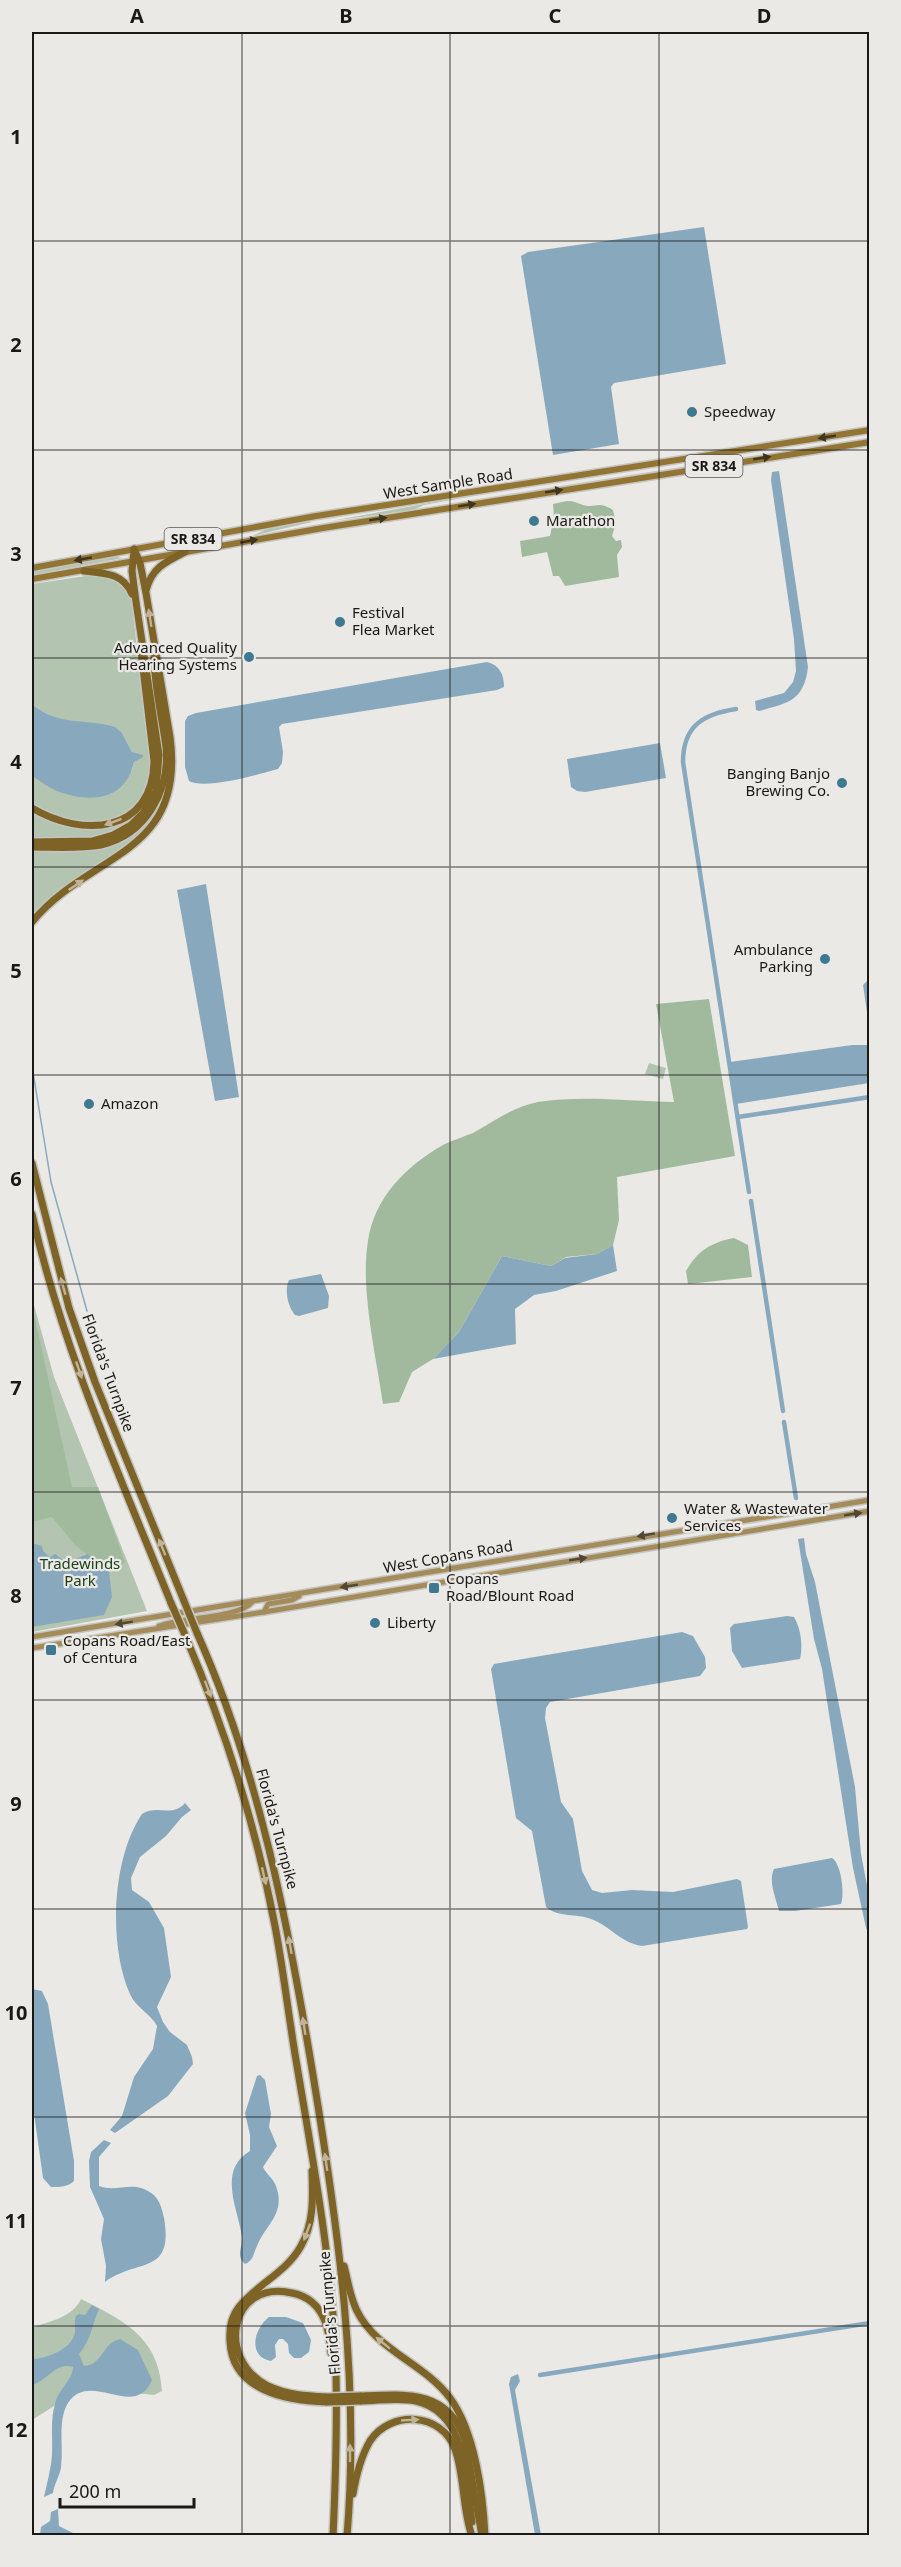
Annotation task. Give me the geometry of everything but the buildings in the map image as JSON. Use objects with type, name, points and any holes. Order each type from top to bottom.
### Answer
[{"type":"highway","points":[[32,922],[57,898],[134,846],[149,830],[163,807],[168,793],[173,760],[160,668],[146,593],[134,549]]},
{"type":"highway","points":[[146,593],[152,575],[160,565],[185,552]]},
{"type":"highway","points":[[32,808],[68,823],[100,826],[127,817],[146,798],[153,780],[154,761],[141,664],[136,602],[136,561]]},
{"type":"highway","points":[[84,571],[116,576],[129,587],[136,602]]},
{"type":"highway","points":[[32,842],[104,838],[131,825],[152,800],[158,782],[159,755],[147,663],[141,642]]},
{"type":"highway","points":[[32,847],[90,846],[110,842],[136,828],[156,803],[164,783],[166,764],[154,669],[154,644]]},
{"type":"highway","name":"Florida's Turnpike","points":[[32,1163],[69,1308],[95,1382],[219,1683],[242,1749],[270,1849],[297,1980],[338,2241],[347,2338],[350,2415],[350,2511],[347,2535]]},
{"type":"highway","name":"Florida's Turnpike","points":[[32,1214],[59,1311],[85,1388],[207,1687],[226,1742],[256,1843],[275,1926],[318,2179],[328,2260],[335,2371],[336,2473],[333,2535]]},
{"type":"highway","points":[[312,2153],[312,2211],[308,2231],[290,2261],[237,2308],[230,2326],[230,2346],[236,2366],[252,2383],[264,2391],[294,2400],[414,2395],[438,2403],[462,2431],[484,2535]]},
{"type":"highway","points":[[338,2241],[351,2298],[364,2323],[383,2344],[439,2385],[451,2399],[465,2423],[471,2440],[484,2535]]},
{"type":"highway","points":[[327,2399],[278,2390],[249,2372],[238,2355],[234,2334],[238,2318],[245,2307],[261,2295],[273,2291],[300,2294],[312,2301],[325,2321],[335,2371]]},
{"type":"highway","points":[[360,2398],[416,2401],[429,2406],[450,2424],[460,2444],[472,2535]]},
{"type":"highway","points":[[350,2511],[361,2459],[370,2441],[392,2422],[423,2419],[447,2435],[455,2448],[472,2535]]},
{"type":"main road","name":"West Sample Road","points":[[32,568],[321,515],[870,430]]},
{"type":"main road","name":"West Sample Road","points":[[32,579],[323,528],[870,442]]},
{"type":"main road","points":[[642,477],[649,469],[671,461]]},
{"type":"main road","points":[[625,480],[640,472],[645,465]]},
{"type":"main road","points":[[321,515],[323,528]]},
{"type":"main road","name":"West Copans Road","points":[[33,1637],[870,1500]]},
{"type":"main road","name":"West Copans Road","points":[[34,1648],[870,1511]]},
{"type":"main road","points":[[264,1612],[268,1604],[292,1600],[303,1593]]},
{"type":"main road","points":[[152,1629],[165,1624],[249,1607],[252,1602]]},
{"type":"main road","points":[[33,1637],[34,1648]]},
{"type":"green space","points":[[489,493],[424,505],[413,510],[331,521]]},
{"type":"green space","points":[[567,501],[587,506],[600,505],[613,510],[616,523],[612,536],[616,541],[621,540],[622,547],[617,555],[619,577],[565,586],[559,576],[553,576],[547,552],[522,557],[520,541],[550,536],[554,517],[553,504]]},
{"type":"green space","points":[[312,522],[252,536],[271,527]]},
{"type":"green space","points":[[116,557],[123,558],[32,575],[32,571]]},
{"type":"green space","points":[[99,574],[121,580],[131,595],[150,764],[145,788],[135,805],[123,816],[108,822],[90,823],[72,820],[32,806],[32,776],[42,782],[132,770],[136,754],[132,752],[122,733],[63,720],[41,711],[32,704],[32,584]]},
{"type":"green space","points":[[164,794],[155,815],[142,833],[106,862],[66,888],[32,918],[32,850],[92,848],[125,839],[140,829],[153,814]]},
{"type":"green space","points":[[32,811],[69,825],[89,828],[113,826],[138,814],[114,830],[88,837],[32,838]]},
{"type":"green space","points":[[709,999],[735,1156],[617,1177],[619,1220],[613,1245],[597,1254],[566,1257],[551,1266],[502,1256],[459,1332],[433,1359],[412,1372],[399,1402],[383,1404],[367,1301],[366,1260],[371,1225],[385,1197],[394,1185],[429,1153],[529,1104],[571,1099],[674,1102],[656,1004]]},
{"type":"green space","points":[[649,1063],[666,1068],[663,1079],[645,1074]]},
{"type":"green space","points":[[734,1238],[748,1245],[752,1277],[688,1284],[686,1271],[700,1253],[712,1245]]},
{"type":"green space","name":"Tradewinds Park","points":[[32,1298],[54,1377],[147,1611],[32,1632]]},
{"type":"green space","points":[[32,1305],[72,1487],[98,1487],[125,1562],[109,1571],[75,1545],[52,1517],[32,1522]]},
{"type":"green space","points":[[81,2299],[125,2324],[146,2344],[154,2357],[162,2391],[154,2395],[84,2387],[32,2420],[32,2328],[66,2315]]},
{"type":"water","points":[[704,227],[726,364],[614,383],[611,387],[619,444],[553,455],[521,256],[528,252]]},
{"type":"water","points":[[779,471],[808,667],[803,687],[793,699],[759,711],[756,710],[755,701],[784,693],[793,682],[796,671],[794,639],[771,480],[772,472]]},
{"type":"water","points":[[487,662],[495,665],[500,671],[504,687],[497,690],[282,724],[279,727],[283,752],[282,763],[278,769],[207,784],[189,781],[185,767],[185,721],[188,716]]},
{"type":"water","points":[[32,704],[62,719],[115,727],[122,733],[132,752],[143,755],[143,757],[134,762],[123,785],[104,796],[81,797],[54,789],[32,776]]},
{"type":"water","points":[[660,743],[666,778],[585,792],[571,787],[567,759]]},
{"type":"water","points":[[206,884],[239,1097],[215,1101],[177,890]]},
{"type":"water","points":[[869,979],[869,1026],[863,985]]},
{"type":"water","points":[[852,1045],[869,1045],[869,1083],[736,1104],[730,1062]]},
{"type":"water","points":[[613,1245],[617,1271],[556,1291],[534,1295],[515,1309],[516,1344],[433,1359],[459,1332],[502,1256],[551,1266],[565,1258],[597,1254]]},
{"type":"water","points":[[321,1274],[329,1296],[328,1308],[299,1316],[295,1315],[290,1308],[288,1298],[289,1280]]},
{"type":"water","points":[[804,1538],[806,1554],[815,1582],[855,1787],[861,1854],[869,1896],[869,1933],[853,1868],[822,1669],[814,1639],[798,1539]]},
{"type":"water","points":[[32,1543],[42,1546],[43,1551],[50,1557],[55,1554],[67,1563],[87,1554],[109,1571],[112,1597],[104,1615],[32,1627]]},
{"type":"water","points":[[787,1616],[794,1617],[800,1632],[800,1659],[742,1668],[732,1651],[730,1628],[734,1624]]},
{"type":"water","points":[[682,1632],[693,1636],[705,1657],[706,1668],[700,1676],[550,1702],[546,1708],[545,1718],[561,1802],[573,1819],[582,1871],[592,1890],[602,1893],[632,1890],[673,1892],[737,1879],[741,1881],[747,1929],[642,1946],[621,1938],[591,1919],[556,1913],[546,1907],[532,1831],[516,1818],[491,1669],[494,1664]]},
{"type":"water","points":[[185,1803],[191,1810],[166,1836],[140,1857],[131,1878],[132,1890],[149,1902],[164,1928],[171,1977],[157,2007],[170,2032],[187,2045],[193,2064],[168,2096],[115,2133],[110,2130],[122,2116],[134,2077],[153,2049],[157,2026],[133,1999],[123,1974],[116,1927],[119,1877],[132,1832],[142,1814],[153,1810],[175,1810]]},
{"type":"water","points":[[832,1858],[838,1866],[841,1879],[843,1893],[841,1904],[779,1911],[772,1884],[774,1869]]},
{"type":"water","points":[[32,1989],[42,1991],[48,2004],[74,2161],[74,2181],[63,2186],[51,2187],[43,2178],[32,2099]]},
{"type":"water","points":[[260,2075],[265,2080],[271,2114],[269,2127],[277,2146],[263,2167],[276,2186],[279,2204],[252,2259],[245,2264],[240,2257],[242,2237],[232,2191],[232,2179],[234,2169],[240,2159],[250,2151],[250,2135],[245,2113],[257,2076]]},
{"type":"water","points":[[104,2140],[111,2143],[99,2157],[99,2186],[105,2188],[138,2187],[153,2194],[162,2208],[166,2236],[164,2249],[158,2257],[150,2263],[105,2282],[106,2266],[101,2239],[104,2219],[90,2187],[89,2161],[91,2152]]},
{"type":"water","points":[[92,2305],[99,2309],[89,2338],[79,2354],[84,2366],[95,2362],[109,2345],[120,2339],[138,2350],[152,2380],[144,2391],[135,2396],[88,2391],[77,2394],[68,2403],[62,2426],[60,2470],[53,2493],[44,2497],[51,2460],[53,2410],[59,2394],[71,2376],[73,2367],[57,2369],[32,2385],[32,2359],[50,2355],[67,2346],[75,2333],[76,2316],[85,2315]]},
{"type":"water","points":[[269,2317],[286,2317],[303,2323],[311,2340],[309,2352],[301,2358],[294,2358],[289,2353],[288,2344],[283,2339],[279,2339],[275,2345],[276,2357],[271,2361],[258,2354],[255,2342],[257,2335]]},
{"type":"water","points":[[518,2374],[520,2381],[515,2390],[541,2535],[535,2535],[509,2384],[511,2377]]},
{"type":"water","points":[[58,2509],[59,2526],[77,2535],[40,2535],[41,2527],[50,2521],[51,2512]]},
{"type":"waterway","points":[[736,709],[714,714],[697,724],[687,739],[683,762],[749,1192]]},
{"type":"waterway","points":[[32,1066],[51,1182],[87,1311]]},
{"type":"waterway","points":[[738,1117],[870,1097]]},
{"type":"waterway","points":[[751,1201],[783,1411]]},
{"type":"waterway","points":[[784,1422],[796,1498]]},
{"type":"waterway","points":[[540,2375],[870,2323]]},
{"type":"place","name":"Speedway","points":[[692,412]]},
{"type":"place","name":"Marathon","points":[[534,521]]},
{"type":"place","name":"Festival Flea Market","points":[[340,622]]},
{"type":"place","name":"Advanced Quality Hearing Systems","points":[[249,657]]},
{"type":"place","name":"Banging Banjo Brewing Co.","points":[[842,783]]},
{"type":"place","name":"Ambulance Parking","points":[[825,959]]},
{"type":"place","name":"Amazon","points":[[89,1104]]},
{"type":"place","name":"Water & Wastewater Services","points":[[672,1518]]},
{"type":"place","name":"Copans Road/Blount Road","points":[[434,1588]]},
{"type":"place","name":"Liberty","points":[[375,1623]]},
{"type":"place","name":"Copans Road/East of Centura","points":[[51,1650]]}]
